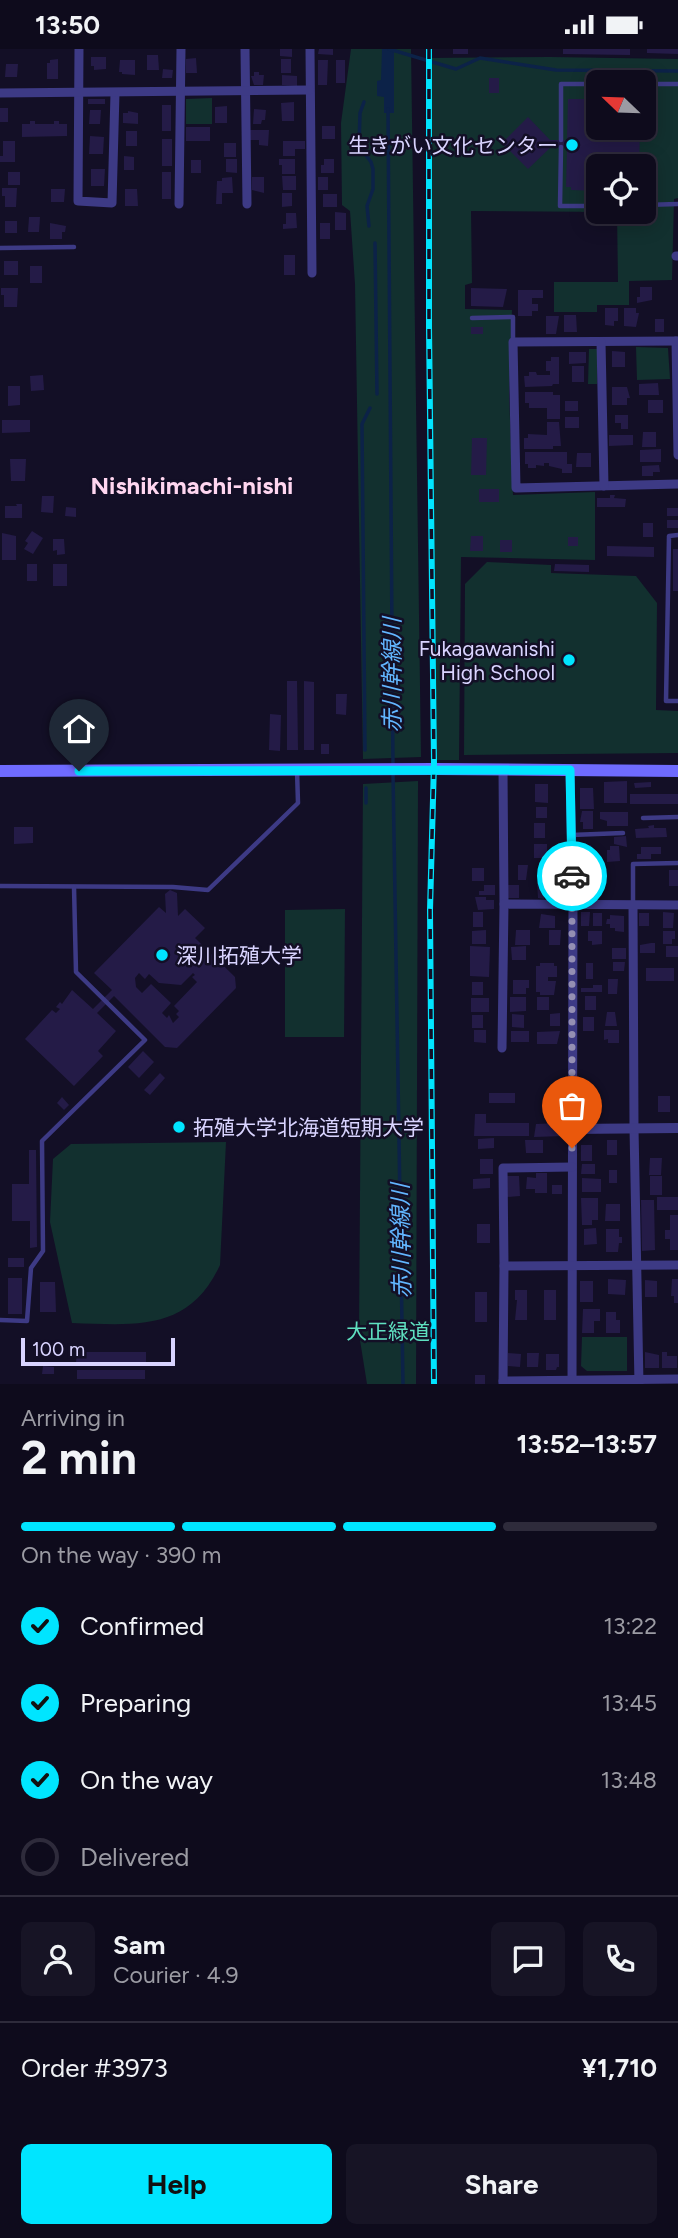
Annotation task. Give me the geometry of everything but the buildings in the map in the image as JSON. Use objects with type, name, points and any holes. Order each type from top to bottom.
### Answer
[{"type":"main road","points":[[0,771],[678,771]]},
{"type":"street","points":[[79,49],[78,201],[112,203],[115,93]]},
{"type":"street","points":[[179,204],[181,49]]},
{"type":"street","points":[[245,49],[247,204]]},
{"type":"street","points":[[310,49],[312,273]]},
{"type":"street","points":[[0,93],[309,90]]},
{"type":"street","points":[[678,455],[677,341],[513,342],[516,488],[678,484]]},
{"type":"street","points":[[601,342],[604,486]]},
{"type":"street","points":[[502,1048],[503,770]]},
{"type":"street","points":[[570,770],[573,904],[572,1382]]},
{"type":"street","points":[[504,904],[678,905]]},
{"type":"street","points":[[634,905],[634,1128],[639,1382]]},
{"type":"street","points":[[571,1129],[678,1128]]},
{"type":"street","points":[[572,1167],[503,1168],[503,1382],[639,1382],[678,1379]]},
{"type":"street","points":[[504,1266],[678,1265]]},
{"type":"lane","points":[[561,140],[561,84],[586,84]]},
{"type":"lane","points":[[656,84],[678,84]]},
{"type":"lane","points":[[561,147],[560,206],[586,206]]},
{"type":"lane","points":[[656,205],[678,204]]},
{"type":"lane","points":[[0,249],[74,247]]},
{"type":"lane","points":[[472,318],[513,317],[513,342]]},
{"type":"lane","points":[[678,535],[669,536],[666,701],[678,701]]},
{"type":"lane","points":[[0,886],[173,887],[208,891],[298,803],[298,770]]},
{"type":"lane","points":[[643,818],[678,817]]},
{"type":"lane","points":[[571,835],[623,833]]},
{"type":"lane","points":[[634,905],[633,864],[678,863]]},
{"type":"lane","points":[[0,1320],[27,1321],[32,1268],[43,1251],[42,1141],[145,1040],[76,972],[74,887]]},
{"type":"green space","points":[[351,49],[411,49],[421,757],[363,759],[355,284],[350,211],[342,205],[341,123]]},
{"type":"green space","points":[[428,58],[678,59],[678,198],[674,199],[672,280],[629,281],[629,305],[597,305],[597,312],[554,312],[554,282],[618,282],[617,224],[656,224],[656,154],[586,154],[586,212],[471,211],[472,283],[465,285],[465,309],[512,310],[509,395],[513,495],[595,492],[595,560],[461,557],[459,760],[432,760]]},
{"type":"green space","points":[[212,98],[212,124],[186,124],[186,99]]},
{"type":"green space","points":[[636,347],[668,348],[670,379],[637,380]]},
{"type":"green space","points":[[589,349],[597,349],[597,384],[588,384]]},
{"type":"green space","name":"Fukagawanishi High School","points":[[487,562],[551,565],[551,573],[636,576],[657,603],[656,710],[678,711],[678,753],[464,755],[465,584]]},
{"type":"green space","name":"大正緑道","points":[[418,781],[416,1384],[367,1384],[359,1334],[363,784]]},
{"type":"green space","points":[[345,909],[344,1037],[285,1037],[285,910]]},
{"type":"green space","points":[[226,1142],[220,1265],[207,1287],[193,1303],[158,1320],[117,1324],[72,1323],[50,1222],[53,1159],[71,1144]]},
{"type":"green space","points":[[582,1337],[627,1337],[627,1371],[587,1371],[581,1366]]},
{"type":"water","points":[[382,49],[394,49],[394,113],[384,113],[384,97],[377,96],[377,81],[381,80]]},
{"type":"waterway","points":[[389,49],[456,69],[480,58],[556,70],[678,71]]},
{"type":"waterway","points":[[364,102],[360,113],[359,146],[373,169],[373,189],[367,206],[369,226]]},
{"type":"waterway","name":"赤川幹線川","points":[[388,109],[393,766]]},
{"type":"waterway","points":[[375,243],[377,394]]},
{"type":"waterway","points":[[365,750],[362,424],[370,408]]},
{"type":"waterway","name":"赤川幹線川","points":[[393,774],[403,1384]]},
{"type":"waterway","points":[[366,788],[366,803]]},
{"type":"railway","points":[[429,49],[434,762],[430,910],[434,1384]]},
{"type":"way so far","points":[[572,876],[572,1148]]},
{"type":"place","name":"生きがい文化センター","points":[[572,145]]},
{"type":"place","name":"Fukagawanishi High School","points":[[569,660]]},
{"type":"place","name":"深川拓殖大学","points":[[162,955]]},
{"type":"place","name":"拓殖大学北海道短期大学","points":[[179,1127]]},
{"type":"district","name":"Nishikimachi-nishi","points":[[192,485]]},
{"type":"route","points":[[79,771],[570,770],[572,876]]}]
